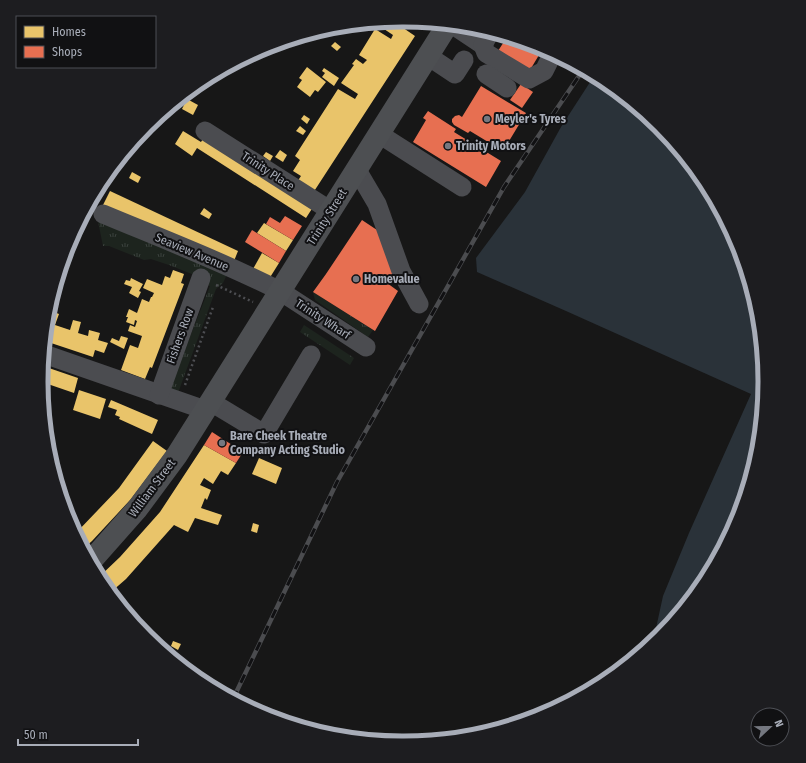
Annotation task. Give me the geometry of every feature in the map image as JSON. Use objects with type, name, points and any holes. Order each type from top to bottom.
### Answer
[{"type":"main road","name":"Trinity Street","points":[[208,406],[268,308],[357,170],[444,30]]},
{"type":"main road","name":"William Street","points":[[95,557],[137,509],[177,456],[208,406]]},
{"type":"street","points":[[477,35],[486,39],[486,53],[529,78],[544,71],[550,59]]},
{"type":"street","points":[[428,56],[456,74],[464,60]]},
{"type":"street","points":[[486,74],[507,88]]},
{"type":"street","name":"Trinity Place","points":[[205,131],[331,211]]},
{"type":"street","points":[[379,134],[462,187]]},
{"type":"street","points":[[357,170],[377,204],[401,271],[419,304]]},
{"type":"street","name":"Seaview Avenue","points":[[103,214],[201,254],[245,276],[280,291]]},
{"type":"street","name":"Fishers Row","points":[[159,394],[201,278]]},
{"type":"street","name":"Trinity Wharf","points":[[280,291],[366,347]]},
{"type":"street","points":[[49,356],[179,401],[208,406],[264,434],[310,355]]},
{"type":"path","points":[[201,278],[268,308]]},
{"type":"path","points":[[179,401],[213,307]]},
{"type":"green space","points":[[97,216],[229,270],[223,283],[216,289],[178,393],[169,390],[210,286],[202,283],[197,276],[169,265],[151,259],[144,260],[109,246],[103,246]]},
{"type":"green space","points":[[313,292],[373,330],[368,337],[315,300]]},
{"type":"green space","points":[[304,325],[354,358],[350,365],[300,332]]},
{"type":"shaded area","points":[[591,81],[619,100],[654,131],[684,166],[710,204],[731,246],[739,268],[751,312],[757,358],[757,405],[751,451],[739,495],[731,517],[710,559],[684,597],[656,630],[663,596],[689,533],[751,394],[477,272],[476,258],[525,192],[561,127]]},
{"type":"building: Homes","points":[[402,27],[415,36],[311,196],[295,185],[301,176],[293,171],[300,160],[295,156],[338,89],[355,99],[358,94],[341,83],[354,65],[352,64],[356,59],[363,64],[367,60],[359,55],[375,29],[391,39],[393,35],[382,28]]},
{"type":"building: Homes","points":[[335,42],[341,47],[337,51],[331,46]]},
{"type":"building: Homes","points":[[307,67],[326,82],[318,92],[315,90],[310,97],[297,87],[302,80],[299,78]]},
{"type":"building: Homes","points":[[324,68],[339,78],[334,86],[322,77],[325,73],[322,71]]},
{"type":"building: Homes","points":[[188,99],[198,105],[193,115],[182,109]]},
{"type":"building: Homes","points":[[304,115],[310,119],[307,124],[301,119]]},
{"type":"building: Homes","points":[[300,126],[306,131],[303,135],[296,131]]},
{"type":"building: Homes","points":[[183,131],[201,142],[206,134],[315,204],[306,218],[197,148],[192,156],[175,144]]},
{"type":"building: Homes","points":[[280,150],[287,155],[283,162],[275,157]]},
{"type":"building: Homes","points":[[266,152],[273,156],[270,161],[263,156]]},
{"type":"building: Homes","points":[[132,172],[141,177],[138,183],[129,178]]},
{"type":"building: Homes","points":[[110,191],[238,251],[232,266],[103,205]]},
{"type":"building: Homes","points":[[204,208],[212,214],[209,219],[200,214]]},
{"type":"building: Homes","points":[[264,223],[293,240],[286,251],[257,233]]},
{"type":"building: Homes","points":[[262,253],[279,263],[269,279],[253,269]]},
{"type":"building: Homes","points":[[173,270],[184,274],[181,283],[184,284],[152,368],[150,367],[145,379],[121,370],[130,345],[138,348],[142,336],[128,331],[130,325],[135,327],[137,321],[135,320],[134,325],[126,322],[129,309],[137,313],[142,299],[149,302],[152,297],[154,293],[143,288],[147,279],[162,285],[165,276],[170,278]]},
{"type":"building: Homes","points":[[131,278],[143,284],[139,291],[141,292],[138,298],[129,293],[132,287],[124,284],[126,280],[130,281]]},
{"type":"building: Homes","points":[[55,312],[59,314],[55,325],[70,330],[73,320],[81,322],[78,333],[88,336],[89,330],[100,333],[98,340],[108,343],[104,353],[95,350],[93,357],[51,343]]},
{"type":"building: Homes","points":[[121,336],[128,338],[124,349],[110,342],[112,338],[119,341]]},
{"type":"building: Homes","points":[[49,368],[78,378],[74,393],[48,384]]},
{"type":"building: Homes","points":[[79,390],[106,399],[100,419],[73,410]]},
{"type":"building: Homes","points":[[111,400],[158,420],[152,434],[119,419],[120,417],[115,415],[117,410],[108,407]]},
{"type":"building: Homes","points":[[153,441],[167,451],[131,499],[88,544],[80,528],[119,488]]},
{"type":"building: Homes","points":[[204,445],[236,463],[228,475],[221,471],[213,484],[204,478],[200,485],[211,490],[207,500],[205,498],[201,508],[222,515],[218,525],[195,518],[188,532],[174,525],[126,579],[115,588],[104,572],[120,557],[160,512]]},
{"type":"building: Homes","points":[[259,458],[282,468],[276,484],[252,474]]},
{"type":"building: Homes","points":[[253,523],[259,525],[257,533],[251,531]]},
{"type":"building: Homes","points":[[173,641],[181,644],[178,650],[171,646]]},
{"type":"building: Shops","points":[[504,42],[539,55],[530,70],[498,51]]},
{"type":"building: Shops","points":[[521,84],[533,92],[522,108],[510,100]]},
{"type":"building: Shops","name":"Meyler's Tyres","points":[[481,86],[526,113],[503,151],[470,131],[468,133],[454,125],[452,122],[452,119],[455,116],[459,115],[462,117]]},
{"type":"building: Shops","name":"Trinity Motors","points":[[428,111],[456,129],[454,132],[501,161],[486,187],[413,142],[426,120],[423,118]]},
{"type":"building: Shops","points":[[285,216],[302,226],[293,240],[266,224],[270,217],[280,223]]},
{"type":"building: Shops","name":"Homevalue","points":[[362,220],[380,232],[394,272],[387,283],[398,291],[375,331],[313,292]]},
{"type":"building: Shops","points":[[252,230],[286,251],[279,263],[245,242]]},
{"type":"building: Shops","points":[[212,432],[243,452],[236,463],[204,445]]},
{"type":"railway","points":[[236,694],[337,482],[504,187],[580,74]]},
{"type":"place","name":"Meyler's Tyres","points":[[487,119]]},
{"type":"place","name":"Trinity Motors","points":[[448,146]]},
{"type":"place","name":"Homevalue","points":[[356,279]]},
{"type":"place","name":"Bare Cheek Theatre Company Acting Studio","points":[[222,443]]}]
